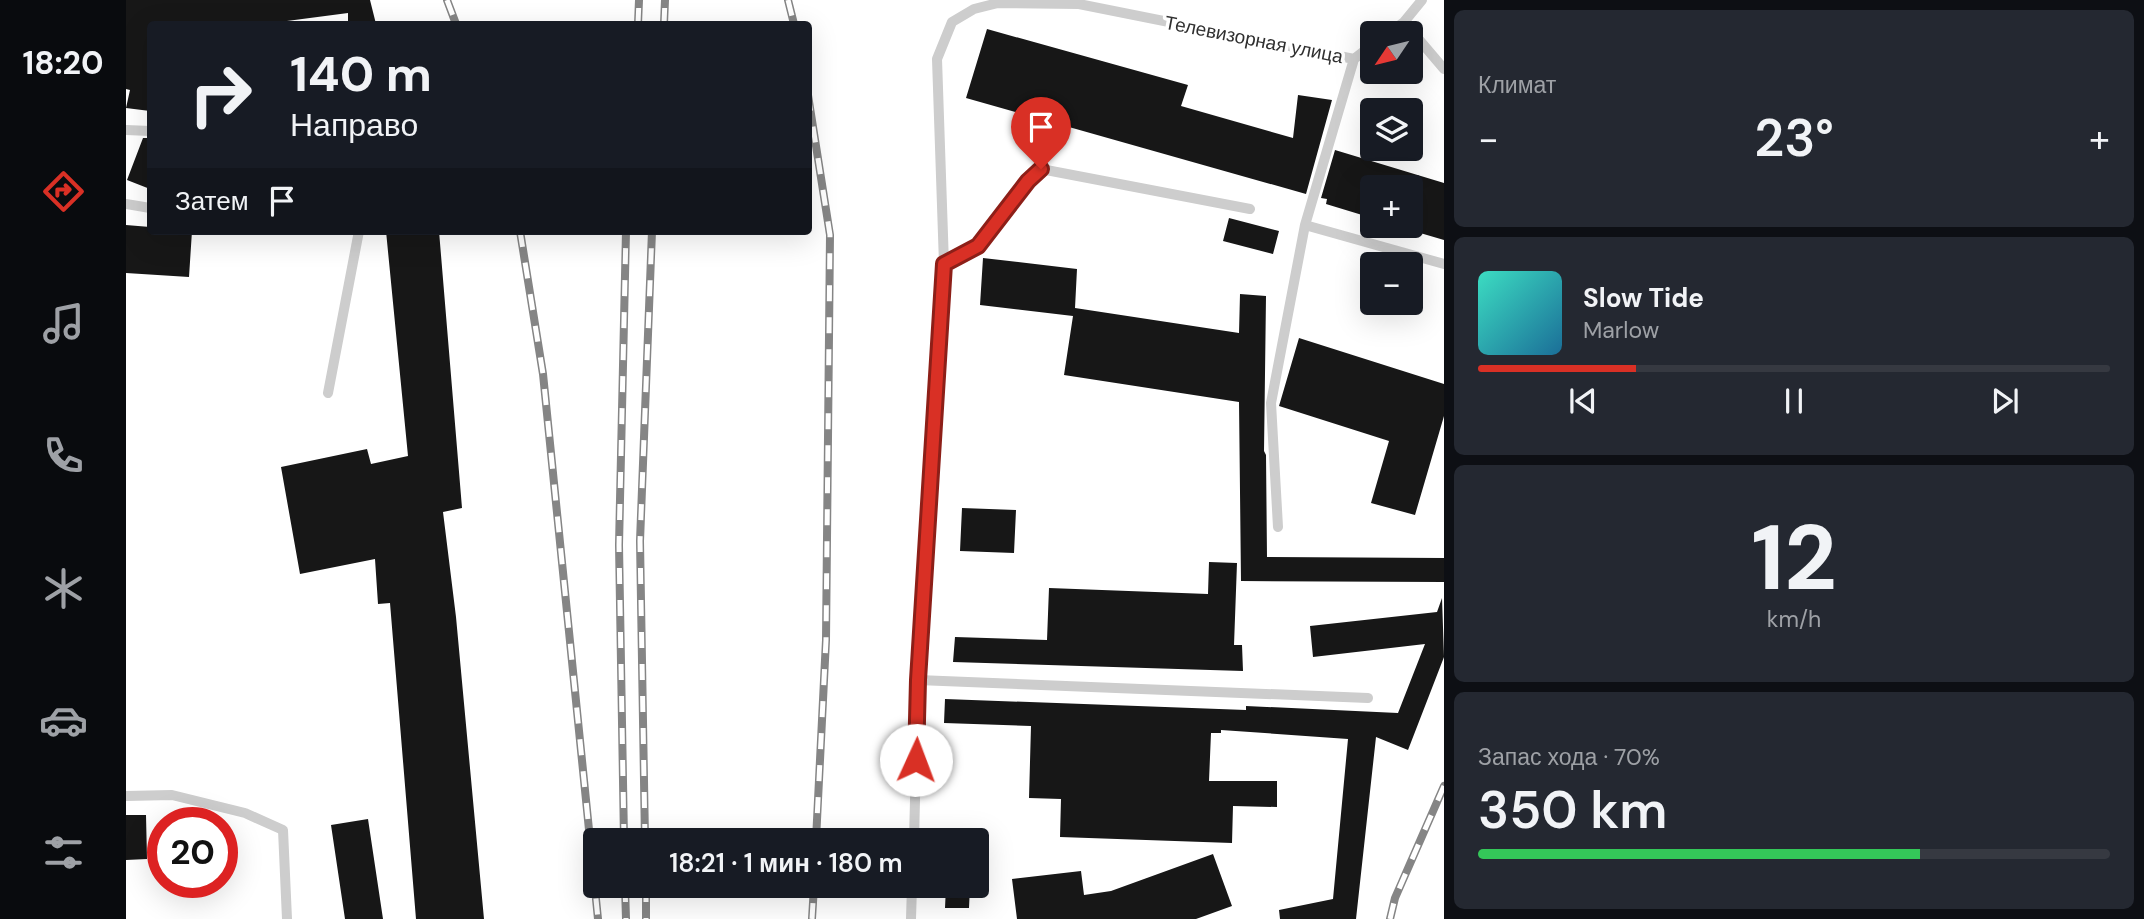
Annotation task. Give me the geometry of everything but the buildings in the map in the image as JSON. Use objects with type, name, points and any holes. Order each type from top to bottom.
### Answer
[{"type":"lane","points":[[1405,21],[1422,0]]},
{"type":"lane","name":"Телевизорная улица","points":[[914,828],[918,680],[944,264],[937,59],[951,22],[974,9],[998,3],[1078,2],[1354,59],[1360,54]]},
{"type":"lane","points":[[1423,44],[1444,69]]},
{"type":"lane","points":[[1278,527],[1271,402],[1305,225],[1354,59]]},
{"type":"lane","points":[[126,130],[147,131]]},
{"type":"lane","points":[[944,264],[978,246],[1028,181],[1041,169],[1250,209]]},
{"type":"lane","points":[[126,204],[147,208]]},
{"type":"lane","points":[[1305,225],[1444,264]]},
{"type":"lane","points":[[328,393],[358,235]]},
{"type":"lane","points":[[918,680],[1368,698]]},
{"type":"lane","points":[[126,796],[172,795],[245,813],[283,830],[287,919]]},
{"type":"lane","points":[[911,919],[912,898]]},
{"type":"railway","points":[[447,0],[455,21]]},
{"type":"railway","points":[[638,21],[639,0]]},
{"type":"railway","points":[[664,21],[665,0]]},
{"type":"railway","points":[[788,0],[793,21]]},
{"type":"railway","points":[[812,120],[830,235],[826,640],[817,828]]},
{"type":"railway","points":[[521,235],[543,374],[598,919]]},
{"type":"railway","points":[[624,828],[619,545],[626,235]]},
{"type":"railway","points":[[645,828],[640,541],[652,235]]},
{"type":"railway","points":[[1390,919],[1395,898],[1444,786]]},
{"type":"railway","points":[[625,898],[626,919]]},
{"type":"railway","points":[[646,898],[646,919]]},
{"type":"railway","points":[[812,919],[813,898]]},
{"type":"route","points":[[916,760],[918,680],[944,264],[978,246],[1028,181],[1041,169]]}]
